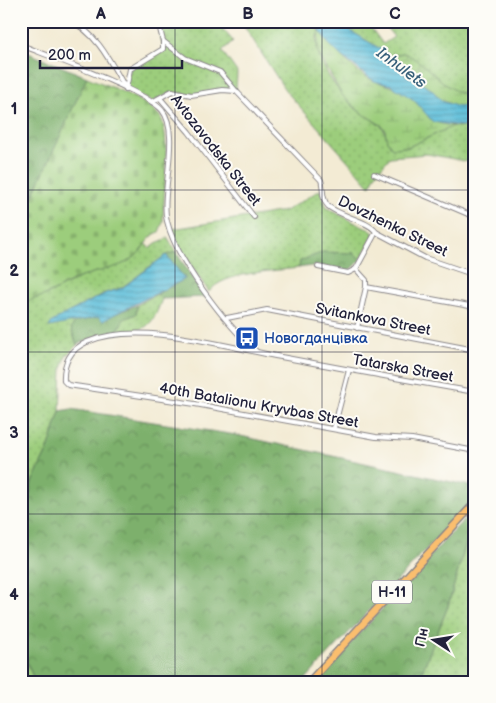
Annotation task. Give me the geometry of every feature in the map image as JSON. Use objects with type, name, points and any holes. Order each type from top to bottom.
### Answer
[{"type":"main road","name":"Н-11","points":[[309,682],[475,503]]},
{"type":"street","points":[[126,88],[130,69],[135,64],[160,52],[163,41],[158,21]]},
{"type":"street","points":[[72,22],[92,36],[126,88]]},
{"type":"street","name":"Dovzhenka Street","points":[[163,41],[185,58],[220,72],[321,180],[323,198],[328,206],[355,221],[374,228],[376,232],[425,258],[475,275]]},
{"type":"street","points":[[21,46],[126,88],[152,102],[167,117],[169,127],[166,220],[172,238],[207,294],[244,340],[256,351]]},
{"type":"street","points":[[152,102],[172,92],[191,95],[222,90],[236,91]]},
{"type":"street","name":"Avtozavodska Street","points":[[160,98],[254,216]]},
{"type":"street","points":[[374,174],[475,218]]},
{"type":"street","points":[[318,267],[348,273],[356,269],[376,232]]},
{"type":"street","points":[[356,269],[366,280],[357,328]]},
{"type":"street","points":[[366,287],[475,307]]},
{"type":"street","name":"Svitankova Street","points":[[227,318],[267,310],[475,350]]},
{"type":"street","name":"Tatarska Street","points":[[68,358],[85,342],[136,333],[256,351],[349,370],[475,392]]},
{"type":"street","name":"40th Batalionu Kryvbas Street","points":[[68,358],[64,376],[64,381],[68,385],[343,431],[412,439],[475,451]]},
{"type":"street","points":[[334,428],[349,370]]},
{"type":"green space","points":[[158,21],[216,21],[233,41],[222,51],[237,72],[236,91],[191,95],[172,92],[152,102],[126,89],[130,69],[163,49]]},
{"type":"green space","points":[[241,21],[314,21],[319,29],[317,40],[318,53],[332,81],[353,106],[381,126],[386,134],[387,141],[408,147],[453,126],[475,128],[475,163],[427,154],[390,157],[375,175],[370,186],[285,90]]},
{"type":"green space","points":[[341,21],[366,21],[383,44],[394,37],[381,21],[475,21],[475,105],[442,101],[387,53],[349,30]]},
{"type":"green space","points":[[319,29],[337,51],[360,72],[375,81],[396,88],[410,96],[432,120],[453,126],[408,147],[392,148],[381,125],[360,112],[342,95],[317,51]]},
{"type":"green space","points":[[21,50],[87,77],[33,196],[21,215]]},
{"type":"green space","points":[[404,53],[422,64],[454,90],[475,97],[475,105],[458,107],[442,101],[431,89],[403,73],[390,56]]},
{"type":"green space","points":[[87,77],[135,98],[159,115],[163,123],[166,150],[163,222],[159,232],[151,237],[132,259],[114,267],[87,275],[45,295],[21,302],[21,215],[33,196]]},
{"type":"green space","points":[[320,190],[327,208],[365,228],[369,228],[374,234],[361,259],[300,261],[299,268],[237,276],[216,285],[209,292],[181,251],[172,229],[285,211]]},
{"type":"green space","points":[[168,238],[176,252],[166,255],[121,288],[105,293],[60,317],[49,327],[77,320],[71,328],[77,345],[66,356],[62,369],[60,411],[49,447],[32,482],[21,542],[21,302],[48,294],[81,277],[132,259],[145,244],[150,248]]},
{"type":"green space","points":[[176,252],[205,297],[162,299],[157,294],[185,279],[166,255]]},
{"type":"green space","points":[[323,252],[353,253],[361,259],[351,269],[346,270],[315,266],[299,268],[300,261]]},
{"type":"green space","points":[[157,294],[162,299],[151,322],[141,329],[115,334],[124,319],[136,314],[137,305]]},
{"type":"green space","points":[[137,305],[136,314],[124,319],[115,334],[94,337],[77,345],[71,328],[77,320],[115,314]]},
{"type":"green space","points":[[71,409],[236,435],[475,487],[475,497],[303,682],[35,682],[21,648],[21,542],[32,482],[49,447],[60,411]]},
{"type":"green space","points":[[475,508],[475,682],[418,682],[448,606],[472,522],[468,515]]},
{"type":"green space","points":[[468,515],[472,522],[448,606],[418,682],[315,682]]},
{"type":"green space","points":[[21,648],[35,682],[21,682]]},
{"type":"water","points":[[314,21],[341,21],[349,30],[387,53],[403,73],[431,89],[442,101],[458,107],[475,105],[475,128],[433,122],[414,100],[391,85],[374,81],[340,55],[328,43]]},
{"type":"water","points":[[166,255],[185,279],[103,321],[99,317],[49,327],[52,322],[60,317],[106,293],[122,288]]},
{"type":"place","name":"Новогданцівка","points":[[247,338]]},
{"type":"water label","name":"Inhulets","points":[[402,67]]}]
